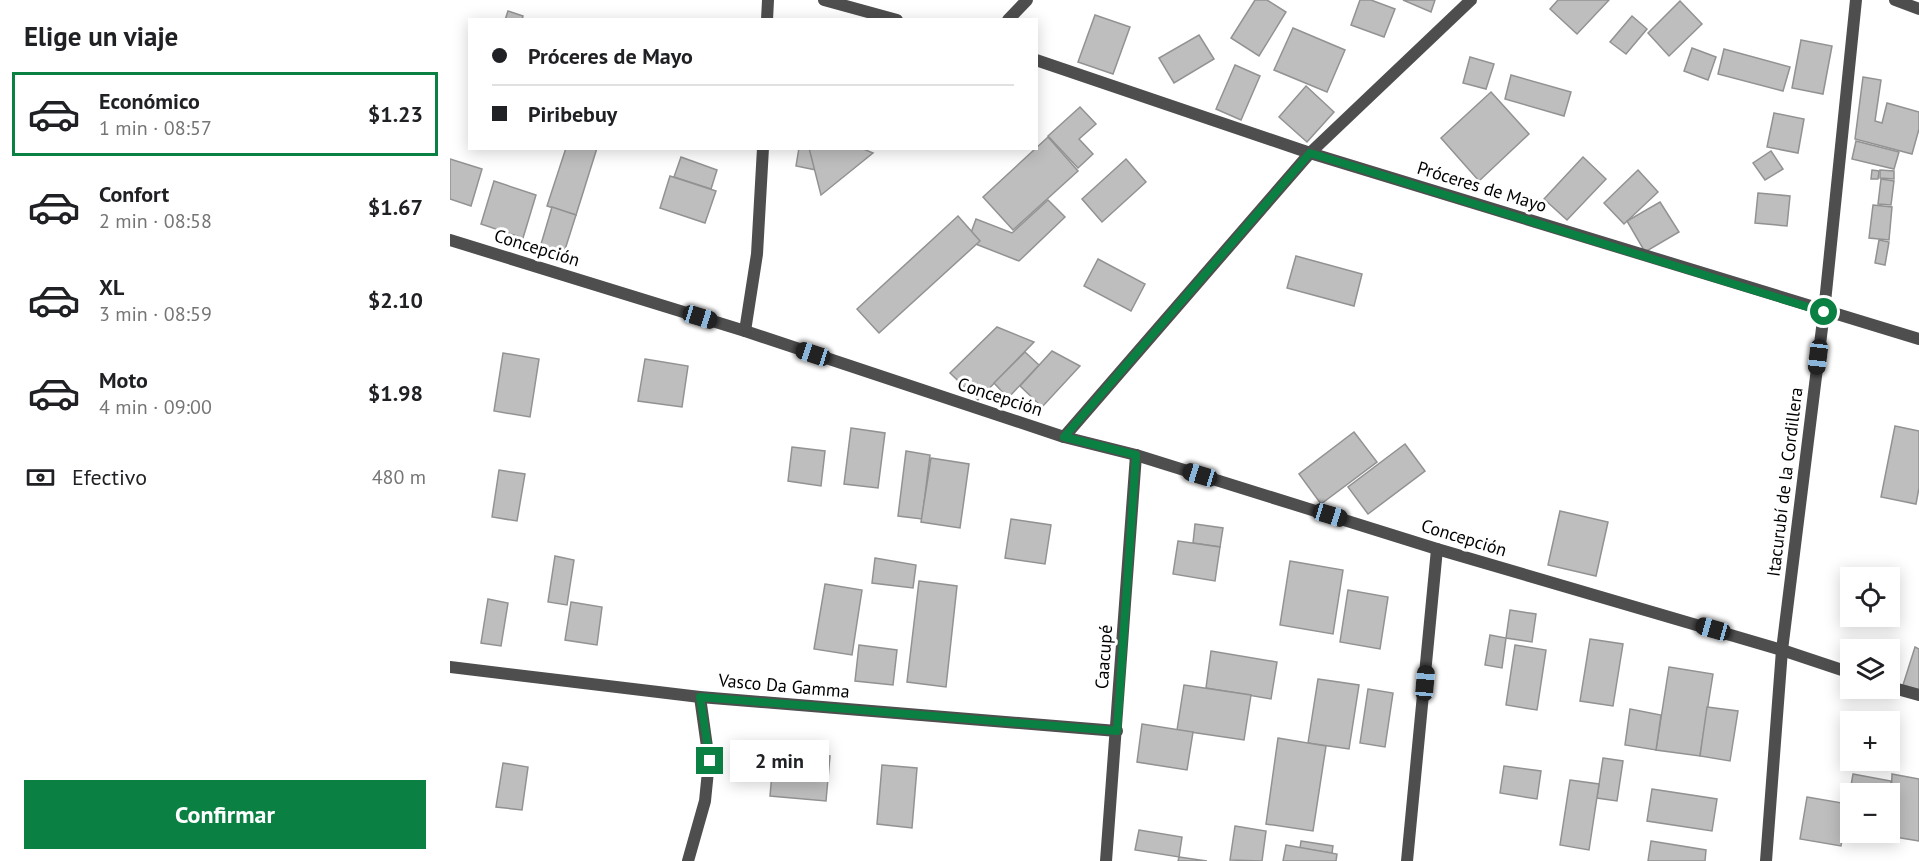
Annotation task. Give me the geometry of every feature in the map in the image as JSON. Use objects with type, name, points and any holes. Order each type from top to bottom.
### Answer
[{"type":"street","points":[[767,18],[768,0]]},
{"type":"street","points":[[824,0],[890,18]]},
{"type":"street","points":[[1010,18],[1027,0]]},
{"type":"street","points":[[1064,437],[1310,153],[1471,0]]},
{"type":"street","name":"Itacurubí de la Cordillera","points":[[1766,861],[1782,650],[1824,312],[1856,0]]},
{"type":"street","points":[[1895,0],[1919,9]]},
{"type":"street","name":"Próceres de Mayo","points":[[1038,61],[1310,153],[1824,312],[1919,339]]},
{"type":"street","points":[[745,331],[757,254],[763,150]]},
{"type":"street","name":"Concepción","points":[[450,240],[745,331],[1064,437],[1136,455],[1437,549],[1782,650],[1840,669]]},
{"type":"street","name":"Caacupé","points":[[1106,861],[1136,455]]},
{"type":"street","points":[[1407,861],[1437,549]]},
{"type":"street","name":"Vasco Da Gamma","points":[[450,667],[700,697],[1117,731]]},
{"type":"street","points":[[1900,690],[1919,695]]},
{"type":"street","points":[[688,861],[705,801],[710,761],[700,697]]},
{"type":"building","points":[[1255,0],[1267,0],[1286,12],[1259,56],[1231,38]]},
{"type":"building","points":[[1360,0],[1371,0],[1395,9],[1384,37],[1351,25]]},
{"type":"building","points":[[1403,0],[1435,0],[1431,12]]},
{"type":"building","points":[[1558,0],[1609,0],[1577,34],[1550,9]]},
{"type":"building","points":[[1680,1],[1702,24],[1669,56],[1648,33]]},
{"type":"building","points":[[508,11],[523,16],[522,18],[506,18]]},
{"type":"building","points":[[1095,15],[1130,27],[1113,74],[1078,62]]},
{"type":"building","points":[[1632,16],[1647,29],[1626,54],[1610,42]]},
{"type":"building","points":[[1293,28],[1345,50],[1327,92],[1274,70]]},
{"type":"building","points":[[1199,35],[1214,59],[1174,83],[1159,58]]},
{"type":"building","points":[[1801,40],[1832,46],[1823,94],[1792,88]]},
{"type":"building","points":[[1692,48],[1716,57],[1708,80],[1684,71]]},
{"type":"building","points":[[1724,49],[1790,67],[1783,91],[1718,74]]},
{"type":"building","points":[[1470,57],[1494,64],[1486,89],[1463,83]]},
{"type":"building","points":[[1235,65],[1260,76],[1241,120],[1216,109]]},
{"type":"building","points":[[1511,75],[1571,92],[1564,116],[1505,99]]},
{"type":"building","points":[[1863,77],[1881,80],[1875,121],[1882,123],[1887,103],[1919,112],[1919,129],[1912,154],[1855,139]]},
{"type":"building","points":[[1306,86],[1334,112],[1307,142],[1279,117]]},
{"type":"building","points":[[1491,92],[1529,134],[1479,181],[1441,138]]},
{"type":"building","points":[[1080,107],[1096,124],[1079,139],[1093,154],[1078,168],[1048,136]]},
{"type":"building","points":[[1774,113],[1804,119],[1798,153],[1767,147]]},
{"type":"building","points":[[1048,137],[1078,171],[1013,230],[983,197],[1034,150],[1038,150],[1038,146]]},
{"type":"building","points":[[1856,141],[1899,152],[1894,169],[1852,159]]},
{"type":"building","points":[[565,150],[596,150],[576,215],[547,206]]},
{"type":"building","points":[[799,150],[826,150],[821,171],[796,166]]},
{"type":"building","points":[[810,150],[866,150],[873,153],[821,195]]},
{"type":"building","points":[[1771,151],[1783,169],[1765,180],[1753,163]]},
{"type":"building","points":[[681,157],[717,170],[711,189],[674,177]]},
{"type":"building","points":[[1583,157],[1606,179],[1567,220],[1544,199]]},
{"type":"building","points":[[450,159],[482,169],[471,206],[450,199]]},
{"type":"building","points":[[1126,159],[1146,182],[1102,222],[1082,199]]},
{"type":"building","points":[[1638,170],[1658,192],[1624,224],[1604,203]]},
{"type":"building","points":[[1872,170],[1879,171],[1878,179],[1871,179]]},
{"type":"building","points":[[1880,170],[1894,171],[1894,179],[1880,178]]},
{"type":"building","points":[[670,176],[716,191],[705,223],[660,208]]},
{"type":"building","points":[[1881,179],[1894,181],[1891,205],[1878,204]]},
{"type":"building","points":[[494,181],[536,195],[523,238],[481,224]]},
{"type":"building","points":[[1758,193],[1790,196],[1787,226],[1755,223]]},
{"type":"building","points":[[1048,200],[1065,217],[1019,261],[968,241],[976,219],[1012,233]]},
{"type":"building","points":[[1660,202],[1679,232],[1645,252],[1627,221]]},
{"type":"building","points":[[1873,205],[1892,207],[1889,240],[1869,238]]},
{"type":"building","points":[[552,207],[576,215],[562,259],[539,251]]},
{"type":"building","points":[[958,216],[980,241],[879,333],[857,309]]},
{"type":"building","points":[[1879,240],[1889,242],[1885,265],[1875,263]]},
{"type":"building","points":[[1296,256],[1362,274],[1354,306],[1287,288]]},
{"type":"building","points":[[1098,259],[1145,284],[1131,311],[1084,286]]},
{"type":"building","points":[[997,327],[1034,342],[978,400],[950,373]]},
{"type":"building","points":[[1052,351],[1080,366],[1042,407],[1020,386]]},
{"type":"building","points":[[1025,352],[1039,365],[1008,398],[994,383]]},
{"type":"building","points":[[503,353],[539,359],[530,417],[494,411]]},
{"type":"building","points":[[645,359],[688,366],[682,407],[638,401]]},
{"type":"building","points":[[1895,426],[1919,431],[1919,488],[1916,504],[1881,497]]},
{"type":"building","points":[[851,428],[885,433],[878,488],[844,484]]},
{"type":"building","points":[[1354,432],[1377,462],[1321,504],[1299,474]]},
{"type":"building","points":[[1405,444],[1425,471],[1368,514],[1348,487]]},
{"type":"building","points":[[792,447],[825,451],[821,486],[788,481]]},
{"type":"building","points":[[906,451],[930,455],[922,519],[898,516]]},
{"type":"building","points":[[931,458],[969,464],[960,528],[921,522]]},
{"type":"building","points":[[499,470],[525,474],[517,521],[492,517]]},
{"type":"building","points":[[1560,511],[1608,522],[1596,576],[1548,565]]},
{"type":"building","points":[[1011,519],[1051,525],[1045,564],[1005,558]]},
{"type":"building","points":[[1195,524],[1223,528],[1220,547],[1193,543]]},
{"type":"building","points":[[1178,541],[1220,547],[1215,581],[1173,574]]},
{"type":"building","points":[[555,556],[574,560],[567,605],[548,602]]},
{"type":"building","points":[[875,558],[916,565],[913,588],[872,583]]},
{"type":"building","points":[[1290,561],[1343,570],[1333,634],[1280,625]]},
{"type":"building","points":[[919,581],[957,586],[946,687],[907,682]]},
{"type":"building","points":[[825,584],[862,590],[852,655],[814,649]]},
{"type":"building","points":[[1348,590],[1388,597],[1380,649],[1340,642]]},
{"type":"building","points":[[488,599],[508,603],[501,646],[481,643]]},
{"type":"building","points":[[571,602],[602,607],[597,645],[565,640]]},
{"type":"building","points":[[1510,610],[1536,614],[1532,642],[1506,638]]},
{"type":"building","points":[[1490,635],[1506,638],[1502,668],[1485,665]]},
{"type":"building","points":[[1590,639],[1623,644],[1613,706],[1580,701]]},
{"type":"building","points":[[859,645],[897,650],[893,685],[855,681]]},
{"type":"building","points":[[1515,645],[1546,650],[1537,710],[1506,705]]},
{"type":"building","points":[[1915,647],[1919,649],[1919,690],[1903,685]]},
{"type":"building","points":[[1211,651],[1277,662],[1271,699],[1206,688]]},
{"type":"building","points":[[1669,667],[1713,674],[1700,756],[1656,750]]},
{"type":"building","points":[[1318,679],[1359,685],[1349,749],[1308,743]]},
{"type":"building","points":[[1184,685],[1251,695],[1244,740],[1177,730]]},
{"type":"building","points":[[1368,689],[1393,693],[1385,747],[1360,743]]},
{"type":"building","points":[[1707,707],[1738,711],[1730,761],[1700,756]]},
{"type":"building","points":[[1630,709],[1661,715],[1656,750],[1625,745]]},
{"type":"building","points":[[1142,724],[1193,732],[1187,770],[1137,762]]},
{"type":"building","points":[[1278,738],[1326,746],[1313,831],[1266,824]]},
{"type":"building","points":[[774,751],[830,756],[826,801],[770,796]]},
{"type":"building","points":[[1603,758],[1623,761],[1617,801],[1597,798]]},
{"type":"building","points":[[503,763],[528,767],[522,810],[496,807]]},
{"type":"building","points":[[882,765],[917,768],[912,828],[877,824]]},
{"type":"building","points":[[1504,766],[1541,771],[1537,799],[1500,793]]},
{"type":"building","points":[[1853,774],[1891,781],[1891,783],[1851,783]]},
{"type":"building","points":[[1892,774],[1919,779],[1919,841],[1900,838],[1900,783],[1892,783]]},
{"type":"building","points":[[1570,780],[1599,784],[1589,850],[1560,845]]},
{"type":"building","points":[[1652,789],[1717,799],[1712,831],[1647,821]]},
{"type":"building","points":[[1807,797],[1840,803],[1841,846],[1800,839]]},
{"type":"building","points":[[1235,826],[1266,831],[1262,861],[1230,860]]},
{"type":"building","points":[[1139,830],[1182,837],[1179,857],[1135,850]]},
{"type":"building","points":[[1301,841],[1333,846],[1332,853],[1300,848]]},
{"type":"building","points":[[1651,841],[1706,850],[1705,861],[1648,861]]},
{"type":"building","points":[[1286,845],[1337,854],[1336,861],[1283,861]]},
{"type":"building","points":[[1179,857],[1207,861],[1178,861]]},
{"type":"route","points":[[710,761],[700,697],[1117,731],[1136,455],[1064,437],[1310,153],[1824,312]]}]
